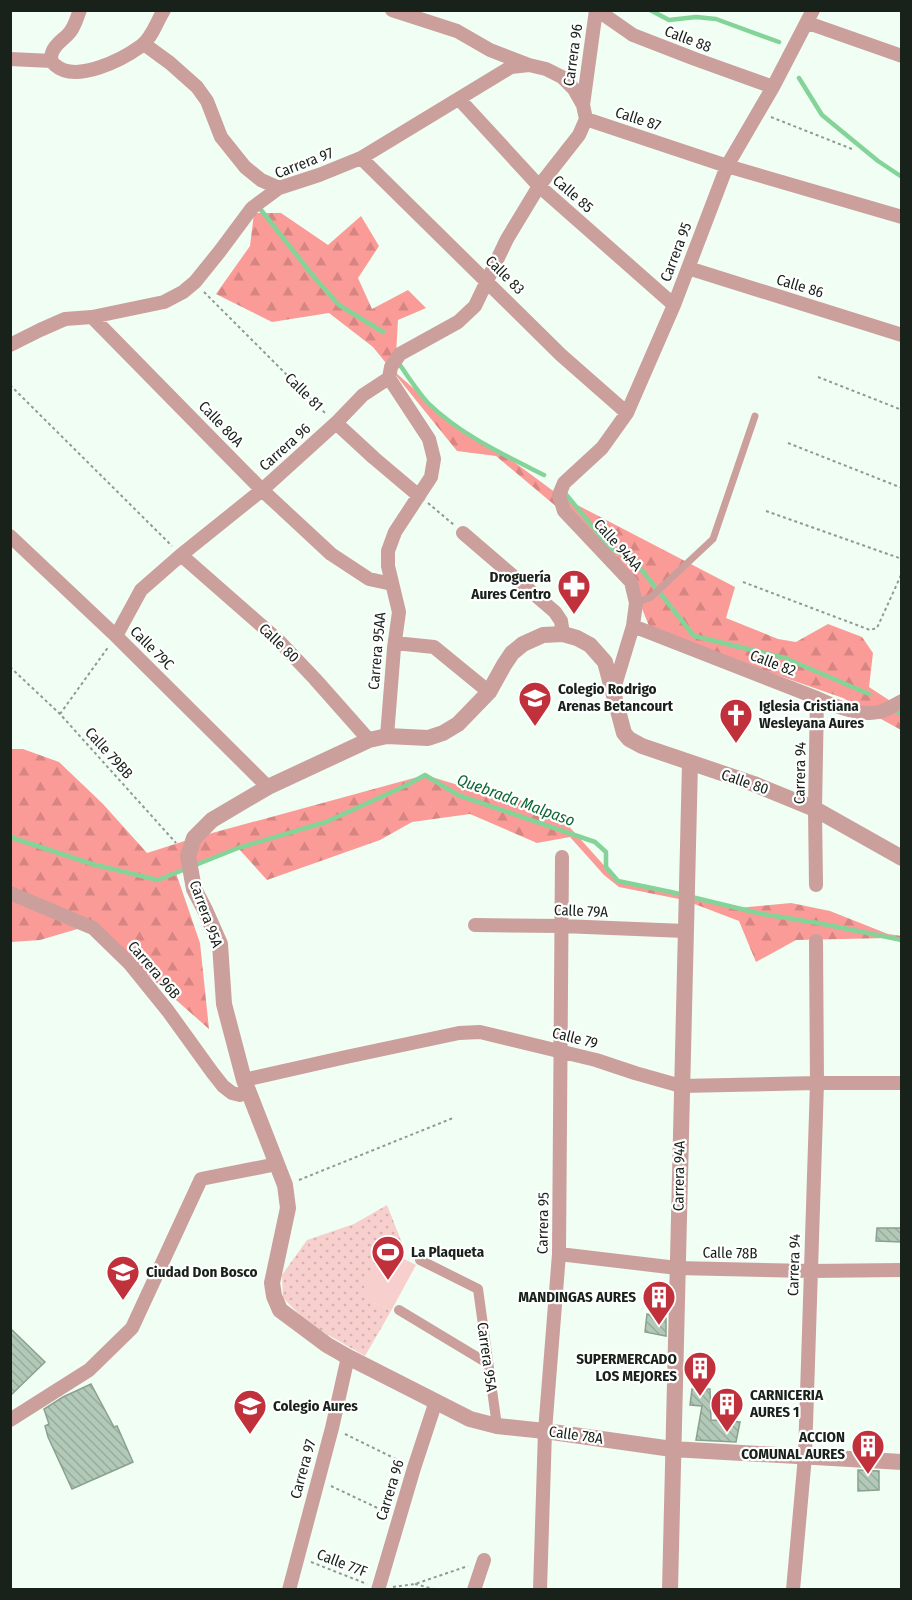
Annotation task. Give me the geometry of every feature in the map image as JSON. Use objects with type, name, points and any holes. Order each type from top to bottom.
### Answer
[{"type":"street","points":[[80,10],[71,32],[55,46],[51,54],[52,61],[57,67],[69,72],[85,72],[124,57],[144,44],[165,10]]},
{"type":"street","points":[[392,10],[457,31],[490,50],[546,69],[562,77],[574,89],[584,112]]},
{"type":"street","name":"Calle 88","points":[[597,10],[633,35],[773,87]]},
{"type":"street","name":"Carrera 96","points":[[116,636],[141,590],[262,490],[336,423],[363,395],[389,378],[392,367],[400,354],[458,322],[475,306],[507,239],[539,186],[579,135],[597,10]]},
{"type":"street","points":[[810,17],[902,56]]},
{"type":"street","name":"Carrera 95","points":[[560,495],[564,483],[602,448],[627,413],[674,304],[727,166],[810,17]]},
{"type":"street","points":[[144,44],[197,87],[207,101],[221,137],[245,167],[261,180],[279,188]]},
{"type":"street","points":[[10,58],[52,61]]},
{"type":"street","name":"Carrera 97","points":[[10,345],[65,319],[92,317],[164,302],[183,292],[195,282],[252,208],[279,188],[361,158],[511,67],[529,65]]},
{"type":"street","name":"Calle 85","points":[[459,99],[539,186],[674,304]]},
{"type":"street","name":"Calle 87","points":[[584,112],[727,166],[902,217]]},
{"type":"street","name":"Calle 83","points":[[361,158],[561,355],[627,413]]},
{"type":"street","name":"Calle 86","points":[[688,268],[902,335]]},
{"type":"street","name":"Calle 80A","points":[[92,317],[262,490],[331,554],[369,579],[392,584]]},
{"type":"street","name":"Carrera 95AA","points":[[387,736],[394,643],[399,612],[388,566],[388,551],[395,532],[431,477],[434,459],[429,439],[389,378]]},
{"type":"street","name":"Calle 81","points":[[336,423],[419,496]]},
{"type":"street","name":"Calle 94AA","points":[[560,495],[564,511],[631,582],[636,603],[633,626],[613,692]]},
{"type":"street","points":[[463,533],[555,612],[561,621],[563,634]]},
{"type":"street","name":"Calle 79C","points":[[10,536],[116,636],[268,787]]},
{"type":"street","name":"Calle 80","points":[[181,555],[278,640],[369,740]]},
{"type":"street","name":"Calle 82","points":[[633,626],[834,706],[876,713],[902,701]]},
{"type":"street","points":[[188,856],[194,838],[212,820],[268,787],[369,740],[387,736],[428,738],[443,733],[458,724],[489,692],[512,653],[523,644],[543,635],[563,634],[590,645],[605,662],[613,692]]},
{"type":"street","points":[[394,643],[434,647],[489,692]]},
{"type":"street","name":"Calle 80","points":[[613,692],[620,722],[629,739],[642,746],[754,784],[815,809],[902,858]]},
{"type":"street","name":"Carrera 94","points":[[816,885],[817,698]]},
{"type":"street","name":"Carrera 94A","points":[[670,1590],[690,763]]},
{"type":"street","name":"Carrera 95A","points":[[188,856],[194,889],[206,910],[220,944],[224,1004],[246,1086],[285,1185],[288,1209],[272,1283],[280,1310]]},
{"type":"street","name":"Carrera 95","points":[[540,1590],[544,1431],[559,1254],[562,857]]},
{"type":"street","name":"Carrera 96B","points":[[10,893],[93,928],[130,964],[223,1086],[232,1093],[240,1095],[246,1086]]},
{"type":"street","name":"Calle 79A","points":[[476,925],[685,931]]},
{"type":"street","name":"Carrera 94","points":[[793,1590],[805,1456],[817,1083],[816,941]]},
{"type":"street","name":"Calle 79","points":[[246,1086],[346,1057],[459,1033],[480,1032],[561,1051],[681,1086],[902,1083]]},
{"type":"street","points":[[10,1420],[89,1370],[132,1328],[201,1179],[277,1164]]},
{"type":"street","name":"Calle 78B","points":[[559,1254],[677,1268],[810,1271],[902,1270]]},
{"type":"street","name":"Carrera 95A","points":[[420,1260],[478,1289],[497,1426]]},
{"type":"street","name":"Calle 78A","points":[[280,1310],[327,1345],[348,1357],[470,1419],[497,1426],[672,1449],[902,1462]]},
{"type":"street","points":[[399,1310],[487,1363]]},
{"type":"street","name":"Carrera 97","points":[[289,1590],[332,1428],[348,1357]]},
{"type":"street","name":"Carrera 96","points":[[378,1589],[436,1401]]},
{"type":"street","points":[[474,1590],[484,1560]]},
{"type":"lane","points":[[636,603],[651,597],[713,539],[755,416]]},
{"type":"path","points":[[758,112],[852,149]]},
{"type":"path","name":"Calle 81","points":[[195,282],[336,423]]},
{"type":"path","points":[[818,377],[902,410]]},
{"type":"path","points":[[10,385],[181,555]]},
{"type":"path","points":[[788,443],[902,488]]},
{"type":"path","points":[[419,496],[463,533]]},
{"type":"path","points":[[766,511],[902,559]]},
{"type":"path","points":[[743,582],[870,630],[877,628],[902,573]]},
{"type":"path","points":[[60,714],[116,636]]},
{"type":"path","name":"Calle 79BB","points":[[10,667],[60,714],[188,856]]},
{"type":"path","points":[[285,1185],[453,1118]]},
{"type":"path","points":[[332,1428],[414,1468]]},
{"type":"path","points":[[318,1479],[399,1518]]},
{"type":"path","name":"Calle 77F","points":[[297,1557],[378,1589]]},
{"type":"path","points":[[378,1589],[415,1584],[484,1560]]},
{"type":"path","points":[[415,1584],[437,1590]]},
{"type":"green space","points":[[254,213],[281,213],[328,245],[361,216],[379,246],[358,278],[372,309],[408,290],[426,308],[398,320],[395,372],[456,426],[498,450],[560,496],[735,587],[726,618],[778,639],[796,642],[828,624],[862,637],[873,653],[869,687],[901,708],[901,730],[843,698],[651,631],[631,581],[564,513],[496,456],[457,451],[373,347],[329,313],[272,322],[216,294],[250,246]]},
{"type":"green space","points":[[11,749],[23,749],[59,762],[103,804],[147,853],[425,775],[544,806],[557,813],[618,881],[738,908],[791,903],[830,911],[888,934],[902,936],[901,942],[888,938],[796,940],[756,962],[739,921],[684,900],[619,887],[604,875],[570,837],[537,843],[470,814],[412,822],[380,840],[267,880],[238,848],[176,873],[200,943],[209,1029],[91,925],[40,940],[11,942]]},
{"type":"shaded area","points":[[387,1205],[404,1248],[387,1250],[361,1296],[391,1311],[365,1356],[309,1324],[283,1298],[282,1275],[307,1240],[354,1224]]},
{"type":"shaded area","name":"La Plaqueta","points":[[384,1249],[416,1265],[391,1311],[360,1296]]},
{"type":"building","points":[[877,1228],[902,1228],[902,1242],[876,1241]]},
{"type":"building","name":"MANDINGAS AURES","points":[[647,1314],[666,1318],[666,1336],[645,1332]]},
{"type":"building","points":[[10,1328],[45,1362],[10,1396]]},
{"type":"building","points":[[91,1384],[114,1427],[117,1426],[133,1462],[72,1489],[48,1437],[45,1426],[49,1424],[44,1409]]},
{"type":"building","points":[[692,1389],[710,1389],[711,1420],[740,1422],[736,1442],[696,1440],[702,1406],[690,1405]]},
{"type":"building","name":"ACCION COMUNAL AURES","points":[[858,1470],[879,1471],[879,1490],[858,1491]]},
{"type":"waterway","points":[[650,10],[669,20],[696,17],[716,19],[779,42]]},
{"type":"waterway","points":[[799,78],[822,115],[878,161],[902,177]]},
{"type":"waterway","points":[[261,210],[339,305],[383,332]]},
{"type":"waterway","points":[[400,365],[428,403],[454,425],[483,444],[544,475]]},
{"type":"waterway","points":[[564,492],[612,550],[633,559],[694,636],[785,658],[869,694]]},
{"type":"waterway","points":[[896,710],[902,715]]},
{"type":"waterway","name":"Quebrada Malpaso","points":[[10,837],[92,864],[158,880],[238,848],[326,822],[425,775],[458,795],[595,842],[606,852],[606,867],[618,881],[762,914],[902,940]]},
{"type":"place","name":"Droguería Aures Centro","points":[[574,615]]},
{"type":"place","name":"Colegio Rodrigo Arenas Betancourt","points":[[535,727]]},
{"type":"place","name":"Iglesia Cristiana Wesleyana Aures","points":[[736,744]]},
{"type":"place","name":"La Plaqueta","points":[[388,1281]]},
{"type":"place","name":"Ciudad Don Bosco","points":[[123,1301]]},
{"type":"place","name":"MANDINGAS AURES","points":[[659,1326]]},
{"type":"place","name":"SUPERMERCADO LOS MEJORES","points":[[700,1397]]},
{"type":"place","name":"CARNICERIA AURES 1","points":[[727,1433]]},
{"type":"place","name":"Colegio Aures","points":[[250,1435]]},
{"type":"place","name":"ACCION COMUNAL AURES","points":[[868,1475]]}]
